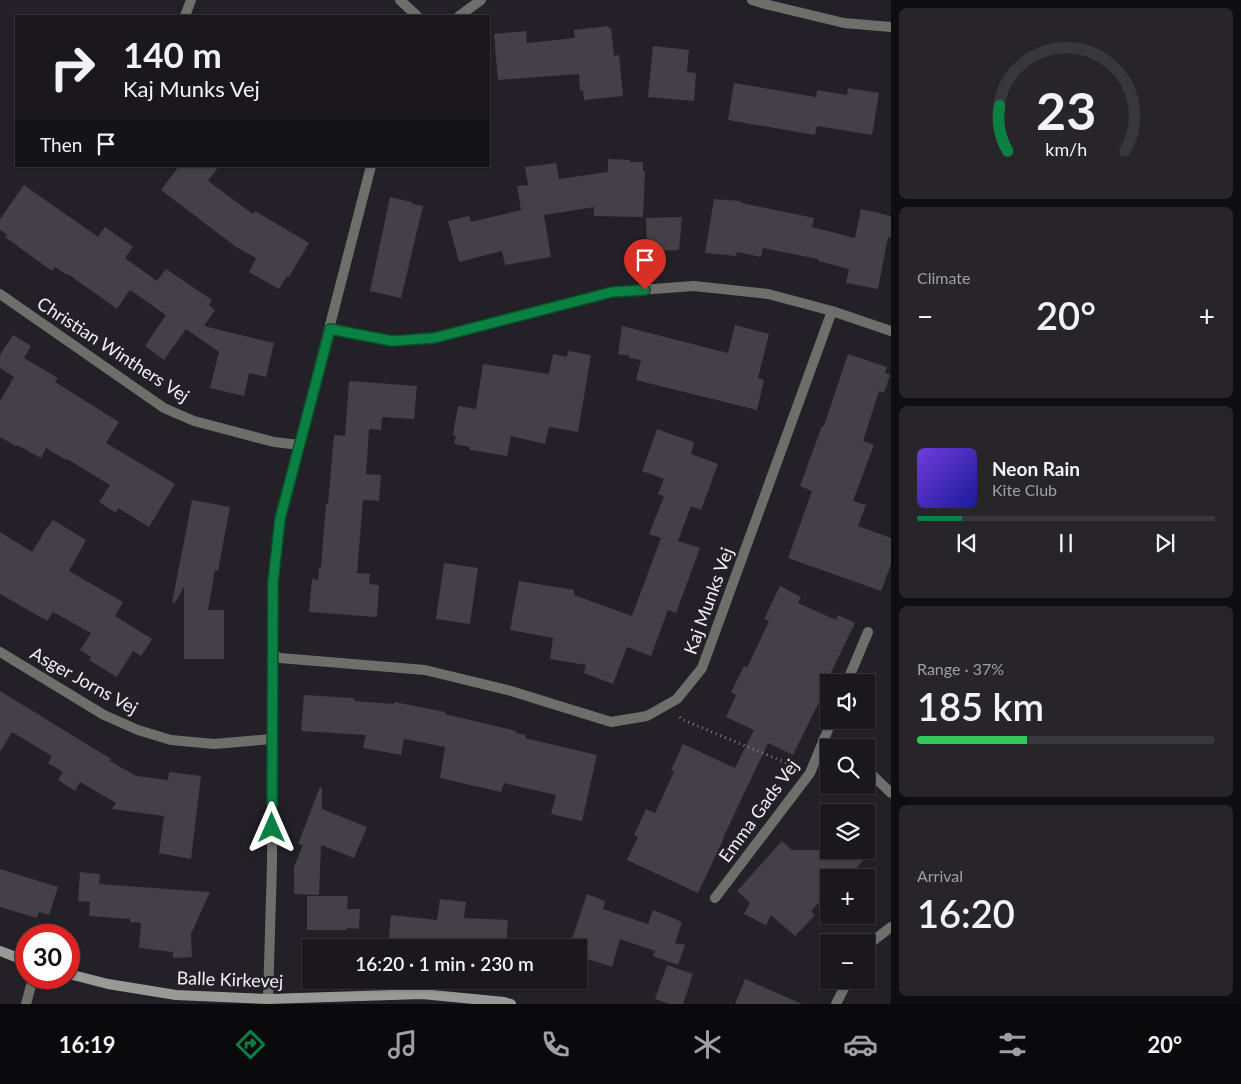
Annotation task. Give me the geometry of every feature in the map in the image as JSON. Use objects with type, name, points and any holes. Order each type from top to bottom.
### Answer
[{"type":"street","points":[[185,15],[191,0]]},
{"type":"street","points":[[400,0],[416,15]]},
{"type":"street","points":[[460,15],[481,0]]},
{"type":"street","points":[[752,0],[769,6],[844,23],[891,27]]},
{"type":"street","points":[[268,999],[272,864],[273,582],[280,519],[371,167]]},
{"type":"street","points":[[330,329],[392,341],[434,338],[612,292],[694,286],[768,294],[891,331]]},
{"type":"street","name":"Christian Winthers Vej","points":[[0,294],[164,408],[194,421],[274,442],[300,445]]},
{"type":"street","name":"Kaj Munks Vej","points":[[272,655],[280,658],[425,670],[512,691],[611,722],[647,716],[677,699],[702,668],[832,312]]},
{"type":"street","points":[[850,674],[868,632]]},
{"type":"street","name":"Asger Jorns Vej","points":[[0,652],[104,715],[138,730],[171,740],[214,744],[272,739]]},
{"type":"street","name":"Emma Gads Vej","points":[[715,898],[810,773],[820,748]]},
{"type":"street","points":[[875,778],[891,793]]},
{"type":"street","points":[[875,940],[891,928]]},
{"type":"street","points":[[0,951],[15,957]]},
{"type":"street","name":"Balle Kirkevej","points":[[80,977],[108,984],[176,995],[268,999],[422,994],[511,1004]]},
{"type":"street","points":[[26,1004],[30,989]]},
{"type":"street","points":[[836,1004],[844,989]]},
{"type":"path","points":[[677,699],[681,719],[810,773]]},
{"type":"building","points":[[608,26],[611,28],[614,56],[619,55],[623,96],[584,100],[583,90],[580,91],[579,74],[498,80],[494,34],[526,31],[527,43],[575,38],[574,30]]},
{"type":"building","points":[[653,46],[689,50],[687,72],[696,73],[694,101],[648,97]]},
{"type":"building","points":[[734,83],[816,97],[817,90],[847,95],[848,88],[879,93],[872,135],[817,126],[815,135],[728,120]]},
{"type":"building","points":[[608,159],[643,162],[643,171],[645,171],[643,217],[594,216],[594,207],[544,215],[551,257],[505,265],[502,251],[459,262],[448,221],[469,216],[471,222],[521,210],[517,186],[528,185],[525,167],[556,163],[559,179],[608,172]]},
{"type":"building","points":[[178,167],[218,167],[208,181],[253,214],[255,211],[309,243],[289,277],[287,276],[279,289],[249,272],[256,258],[236,247],[161,190]]},
{"type":"building","points":[[24,185],[98,237],[105,227],[133,247],[125,258],[157,281],[166,269],[212,300],[209,305],[215,310],[204,326],[274,343],[266,377],[249,373],[244,396],[210,388],[219,352],[186,329],[164,360],[145,346],[166,315],[130,290],[117,309],[68,274],[55,267],[52,271],[5,237],[7,235],[0,230],[0,219]]},
{"type":"building","points":[[390,197],[423,206],[401,298],[370,291]]},
{"type":"building","points":[[714,199],[741,201],[741,203],[814,218],[812,227],[855,238],[861,209],[891,216],[891,237],[888,237],[878,289],[846,283],[849,269],[818,261],[818,259],[763,248],[761,257],[737,252],[736,256],[705,253]]},
{"type":"building","points":[[682,217],[679,250],[647,251],[646,218]]},
{"type":"building","points":[[735,325],[769,334],[758,378],[764,380],[757,410],[636,380],[641,360],[618,354],[622,326],[728,353]]},
{"type":"building","points":[[13,335],[31,346],[24,358],[58,378],[55,382],[119,422],[106,443],[175,484],[149,527],[118,508],[116,513],[99,502],[110,485],[67,459],[46,448],[41,458],[0,437],[0,401],[14,377],[0,368],[0,355]]},
{"type":"building","points":[[568,351],[591,355],[578,432],[549,427],[545,444],[511,436],[507,456],[470,450],[470,447],[454,444],[456,436],[453,435],[458,406],[476,409],[483,364],[549,374],[553,354],[567,357]]},
{"type":"building","points":[[848,354],[887,367],[885,373],[890,375],[884,393],[879,391],[863,441],[874,445],[853,501],[866,505],[858,526],[891,538],[891,564],[881,591],[788,558],[812,491],[800,486],[822,426],[824,426]]},
{"type":"building","points":[[349,381],[417,386],[414,419],[382,417],[381,430],[369,429],[366,474],[381,475],[379,501],[363,500],[357,573],[370,574],[369,584],[379,585],[377,617],[309,612],[312,579],[318,580],[319,567],[321,567],[334,435],[345,436]]},
{"type":"building","points":[[657,429],[694,442],[691,454],[718,464],[701,510],[691,506],[678,541],[700,548],[676,613],[668,610],[651,656],[627,647],[613,684],[584,673],[586,665],[550,659],[553,638],[510,630],[519,581],[574,590],[574,595],[632,616],[661,538],[649,534],[664,496],[658,494],[664,479],[642,471]]},
{"type":"building","points":[[192,500],[230,507],[218,571],[215,570],[208,610],[224,610],[224,659],[184,659],[184,587],[174,604],[172,603]]},
{"type":"building","points":[[53,520],[86,540],[69,571],[123,602],[115,616],[152,639],[141,656],[133,651],[117,677],[89,660],[91,657],[80,650],[91,633],[53,612],[47,621],[0,594],[0,532],[32,552]]},
{"type":"building","points":[[444,563],[478,568],[470,624],[436,619]]},
{"type":"building","points":[[780,586],[801,597],[798,603],[836,620],[838,615],[855,623],[830,674],[820,674],[820,700],[793,755],[768,743],[698,893],[627,860],[638,837],[634,835],[646,809],[655,813],[674,772],[671,770],[683,744],[735,768],[754,730],[726,717],[736,695],[731,692],[744,666],[747,668],[769,621],[764,619]]},
{"type":"building","points":[[0,691],[136,776],[168,780],[169,772],[201,776],[191,859],[159,853],[164,816],[112,809],[116,803],[80,782],[75,791],[58,780],[63,772],[48,763],[52,756],[12,732],[0,752]]},
{"type":"building","points":[[304,695],[354,698],[354,701],[394,704],[394,702],[445,712],[445,714],[516,731],[515,733],[526,735],[525,738],[597,755],[582,821],[551,814],[556,795],[504,783],[501,792],[440,778],[445,747],[404,739],[401,755],[363,748],[366,735],[301,731]]},
{"type":"building","points":[[320,787],[322,788],[322,809],[367,827],[354,858],[321,845],[319,895],[294,894],[294,867],[303,845],[298,844]]},
{"type":"building","points":[[782,841],[792,850],[820,850],[820,859],[864,859],[856,869],[820,869],[820,902],[811,911],[815,915],[795,936],[771,915],[766,925],[744,914],[750,903],[737,891]]},
{"type":"building","points":[[0,869],[58,887],[49,915],[39,912],[37,918],[0,907]]},
{"type":"building","points":[[80,872],[100,874],[99,884],[210,892],[191,934],[192,957],[173,958],[173,952],[139,948],[141,923],[130,922],[130,919],[89,916],[90,902],[78,901]]},
{"type":"building","points":[[587,894],[605,901],[603,909],[648,924],[653,910],[682,922],[675,943],[685,945],[678,965],[653,956],[655,951],[620,939],[612,967],[587,959],[587,939],[572,939]]},
{"type":"building","points":[[307,896],[348,896],[347,909],[360,909],[359,929],[307,930]]},
{"type":"building","points":[[440,899],[466,902],[464,918],[508,920],[507,939],[389,939],[391,915],[437,920]]},
{"type":"building","points":[[667,965],[693,974],[683,1004],[670,1004],[655,999]]},
{"type":"building","points":[[745,979],[802,1004],[735,1004]]},
{"type":"route","points":[[272,828],[273,582],[280,519],[330,329],[392,341],[434,338],[612,292],[645,290]]}]
